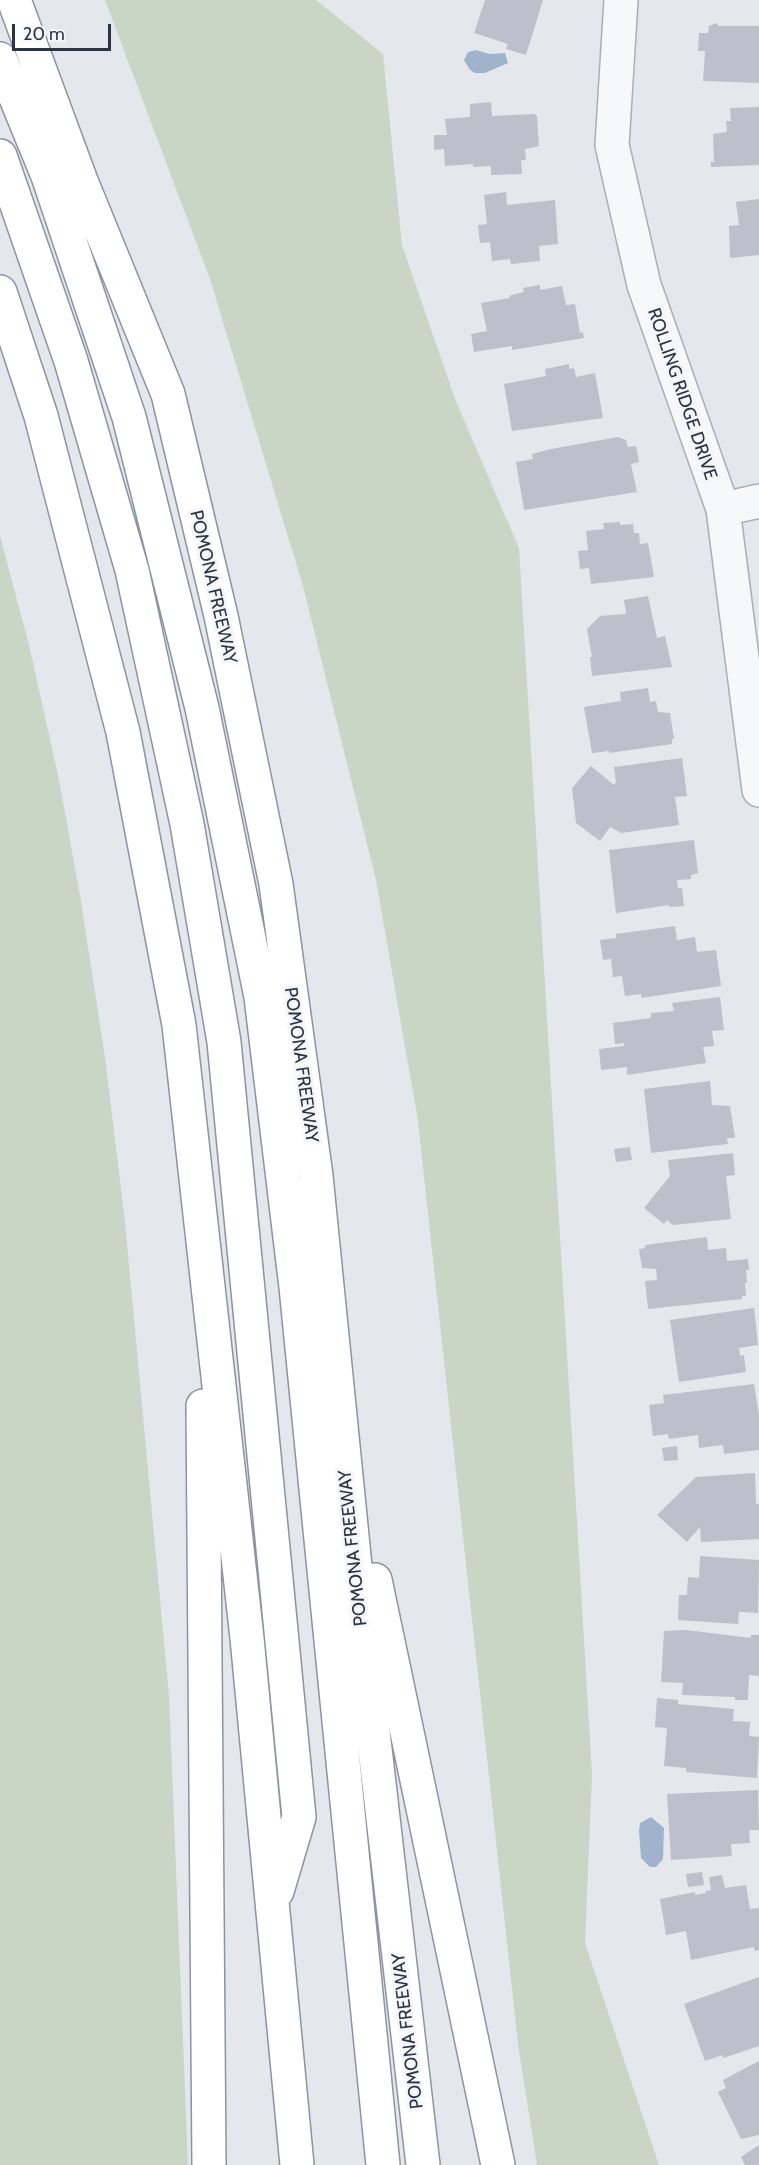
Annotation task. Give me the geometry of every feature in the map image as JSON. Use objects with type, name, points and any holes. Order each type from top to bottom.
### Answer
[{"type":"highway","name":"POMONA FREEWAY","points":[[14,0],[81,181],[168,394],[221,616],[276,884],[316,1176],[362,1636],[423,2165]]},
{"type":"highway","points":[[0,59],[48,176],[129,417],[202,708],[261,997],[296,1287],[383,2165]]},
{"type":"highway","points":[[0,156],[71,361],[132,570],[188,824],[224,1042],[299,1817],[273,1907]]},
{"type":"highway","points":[[0,292],[41,416],[123,732],[179,1025],[247,1638],[297,2165]]},
{"type":"highway","points":[[202,1233],[209,2165]]},
{"type":"highway","points":[[340,1413],[498,2165]]},
{"type":"street","name":"ROLLING RIDGE DRIVE","points":[[621,0],[612,145],[644,285],[723,509],[759,790]]},
{"type":"street","points":[[723,509],[759,501]]},
{"type":"green space","points":[[105,0],[316,0],[383,54],[402,245],[455,399],[519,548],[592,1774],[585,1943],[659,2165],[537,2165],[518,2044],[418,1121],[376,880],[303,586],[210,279]]},
{"type":"green space","points":[[0,536],[29,645],[59,780],[80,895],[105,1057],[125,1222],[169,1696],[188,2165],[0,2165]]},
{"type":"water","points":[[476,50],[489,54],[505,53],[508,63],[485,73],[475,73],[470,70],[464,60],[468,52]]},
{"type":"water","points":[[651,1817],[664,1828],[663,1859],[656,1867],[650,1867],[641,1858],[640,1823]]},
{"type":"building","points":[[485,0],[543,0],[526,55],[506,49],[508,44],[474,33]]},
{"type":"building","points":[[716,23],[719,26],[759,26],[759,83],[703,81],[705,51],[698,51],[699,33],[708,33],[709,26]]},
{"type":"building","points":[[491,102],[492,116],[534,114],[537,116],[539,146],[525,149],[526,160],[521,160],[522,174],[491,175],[491,166],[473,167],[473,164],[445,166],[444,149],[434,150],[434,135],[447,135],[445,119],[470,117],[470,104]]},
{"type":"building","points":[[759,107],[759,165],[711,167],[711,162],[714,162],[713,134],[727,132],[726,121],[731,121],[730,108]]},
{"type":"building","points":[[506,192],[507,205],[555,200],[558,244],[539,246],[540,261],[511,264],[510,259],[492,261],[490,242],[480,243],[478,225],[487,224],[484,195]]},
{"type":"building","points":[[759,199],[759,255],[730,258],[729,226],[739,225],[736,202]]},
{"type":"building","points":[[540,285],[540,290],[562,286],[566,305],[575,304],[580,333],[583,332],[584,338],[512,350],[512,346],[474,352],[471,334],[487,331],[481,303],[509,298],[511,295],[524,292],[523,288]]},
{"type":"building","points":[[569,364],[569,369],[574,368],[576,377],[595,373],[603,418],[512,431],[504,384],[546,376],[545,369]]},
{"type":"building","points":[[618,437],[626,440],[628,447],[636,446],[639,462],[631,464],[637,492],[524,510],[516,462],[533,459],[532,454],[551,449]]},
{"type":"building","points":[[620,522],[620,525],[633,524],[634,533],[639,533],[640,544],[648,543],[654,577],[591,584],[589,568],[580,569],[578,551],[588,550],[586,531],[604,529],[603,523]]},
{"type":"building","points":[[648,596],[657,638],[665,636],[672,667],[592,676],[590,657],[592,657],[587,629],[600,616],[626,614],[624,600]]},
{"type":"building","points":[[648,688],[650,702],[656,701],[658,712],[670,713],[674,739],[672,739],[672,744],[609,753],[609,751],[592,753],[584,707],[621,701],[620,692]]},
{"type":"building","points":[[682,758],[687,796],[675,797],[679,825],[621,833],[610,827],[600,841],[576,823],[572,788],[591,766],[614,785],[616,782],[614,767]]},
{"type":"building","points":[[694,840],[698,873],[691,875],[691,879],[677,880],[678,888],[682,888],[684,906],[669,907],[669,905],[616,913],[609,850]]},
{"type":"building","points":[[675,926],[677,940],[695,937],[697,952],[716,950],[721,986],[641,998],[641,994],[625,996],[622,976],[613,977],[611,959],[603,960],[600,940],[616,938],[616,934]]},
{"type":"building","points":[[720,997],[724,1030],[712,1031],[714,1046],[703,1047],[706,1063],[627,1075],[627,1067],[601,1070],[599,1049],[624,1046],[624,1043],[615,1044],[613,1023],[651,1018],[651,1013],[674,1011],[672,1003]]},
{"type":"building","points":[[710,1081],[712,1105],[730,1106],[735,1138],[727,1138],[728,1144],[651,1153],[644,1089]]},
{"type":"building","points":[[630,1147],[632,1160],[616,1162],[614,1149]]},
{"type":"building","points":[[733,1153],[735,1175],[726,1176],[731,1219],[673,1225],[667,1220],[664,1224],[644,1208],[670,1176],[668,1160]]},
{"type":"building","points":[[707,1237],[708,1250],[726,1248],[727,1261],[748,1259],[746,1296],[742,1296],[742,1299],[648,1309],[645,1281],[657,1280],[656,1269],[642,1268],[639,1249],[645,1248],[645,1245]]},
{"type":"building","points":[[754,1308],[758,1345],[739,1348],[740,1356],[744,1355],[746,1372],[679,1382],[670,1320]]},
{"type":"building","points":[[754,1384],[759,1415],[759,1450],[724,1454],[723,1445],[699,1448],[698,1435],[669,1439],[668,1434],[653,1436],[649,1405],[664,1403],[663,1395]]},
{"type":"building","points":[[677,1446],[678,1460],[664,1461],[662,1448]]},
{"type":"building","points":[[755,1473],[756,1504],[759,1504],[759,1539],[701,1542],[700,1527],[687,1542],[657,1515],[696,1477]]},
{"type":"building","points":[[700,1556],[759,1560],[758,1613],[739,1612],[738,1624],[678,1620],[679,1595],[687,1595],[688,1577],[699,1578]]},
{"type":"building","points":[[686,1630],[751,1638],[751,1635],[759,1635],[759,1676],[749,1675],[748,1700],[735,1700],[735,1697],[682,1695],[683,1683],[661,1682],[664,1631]]},
{"type":"building","points":[[657,1698],[678,1700],[678,1704],[734,1709],[733,1721],[750,1722],[749,1736],[759,1737],[757,1778],[686,1772],[686,1768],[664,1766],[667,1728],[655,1727]]},
{"type":"building","points":[[758,1790],[759,1830],[749,1830],[750,1843],[731,1844],[732,1856],[671,1860],[667,1794]]},
{"type":"building","points":[[702,1872],[704,1885],[688,1887],[686,1874]]},
{"type":"building","points":[[722,1875],[725,1888],[746,1885],[750,1909],[759,1908],[759,1950],[755,1951],[754,1947],[691,1960],[686,1931],[666,1935],[660,1899],[695,1892],[695,1895],[706,1893],[711,1890],[709,1877]]},
{"type":"building","points":[[759,1977],[759,2046],[723,2058],[722,2055],[705,2061],[684,2004]]},
{"type":"building","points":[[759,2061],[759,2135],[741,2139],[718,2092],[726,2088],[723,2080]]},
{"type":"building","points":[[759,2145],[759,2165],[745,2165],[741,2157]]}]
